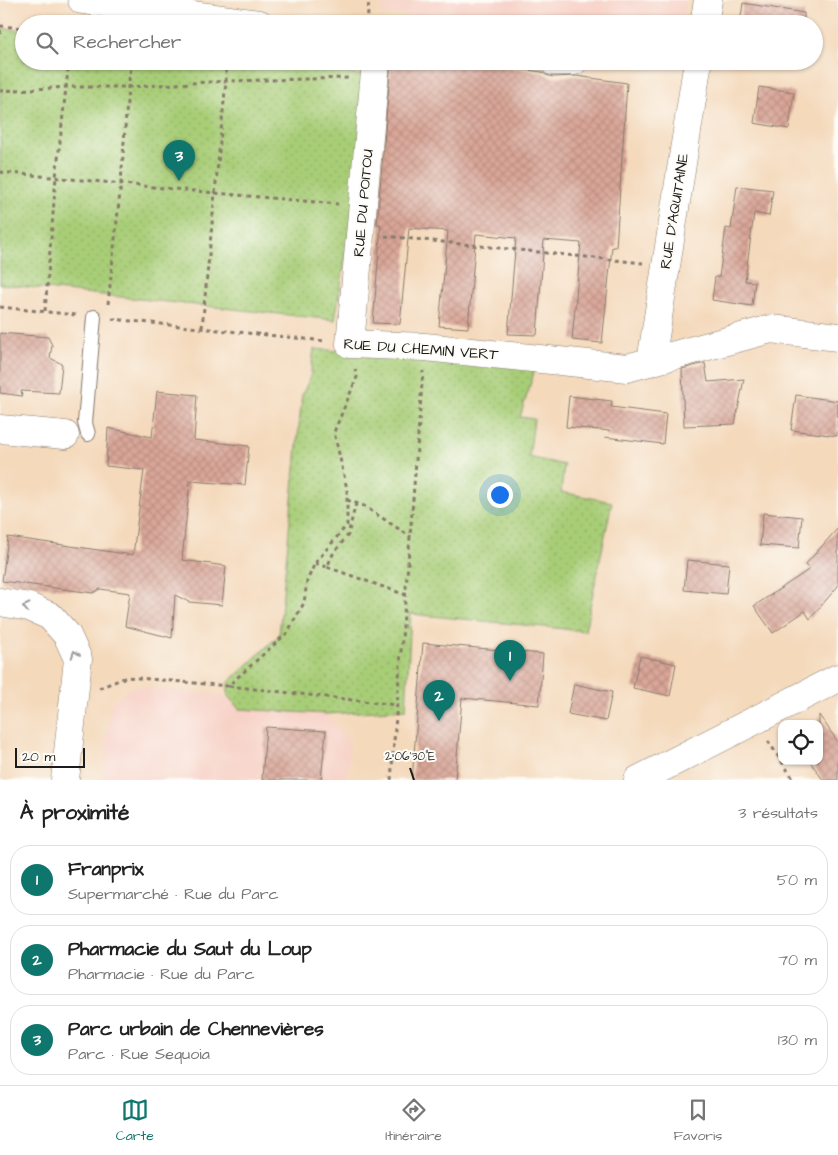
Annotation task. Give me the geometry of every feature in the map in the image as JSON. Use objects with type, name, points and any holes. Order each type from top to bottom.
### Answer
[{"type":"street","points":[[82,0],[193,15]]},
{"type":"street","points":[[706,15],[708,0]]},
{"type":"street","name":"RUE DU POITOU","points":[[350,344],[376,70]]},
{"type":"street","name":"RUE D'AQUITAINE","points":[[651,362],[697,70]]},
{"type":"street","name":"RUE DU CHEMIN VERT","points":[[350,344],[425,348],[626,368],[771,329],[838,337]]},
{"type":"street","points":[[0,429],[77,435]]},
{"type":"street","points":[[0,602],[29,607],[50,616],[67,635],[78,658],[65,780]]},
{"type":"street","points":[[638,780],[838,678]]},
{"type":"lane","points":[[77,435],[85,423],[100,318]]},
{"type":"path","points":[[368,15],[369,0]]},
{"type":"path","points":[[0,34],[0,26],[15,27]]},
{"type":"path","points":[[45,311],[56,177],[68,70]]},
{"type":"path","points":[[100,318],[121,183],[131,70]]},
{"type":"path","points":[[202,328],[226,70]]},
{"type":"path","points":[[0,91],[226,82],[364,70]]},
{"type":"path","points":[[0,172],[363,207]]},
{"type":"path","points":[[360,234],[666,265]]},
{"type":"path","name":"RUE DU CHEMIN VERT","points":[[0,307],[350,344]]},
{"type":"path","points":[[228,686],[287,633],[304,603],[307,581],[315,563],[347,525],[347,489],[334,432],[357,377],[350,344]]},
{"type":"path","points":[[391,780],[425,348]]},
{"type":"path","points":[[347,500],[364,506],[411,537]]},
{"type":"path","points":[[327,567],[333,554],[348,536],[356,504]]},
{"type":"path","points":[[315,563],[406,595]]},
{"type":"path","points":[[73,699],[127,676],[397,705]]},
{"type":"path","points":[[775,710],[768,740],[794,780]]},
{"type":"shaded area","points":[[383,0],[686,0],[684,15],[400,15],[381,13]]},
{"type":"shaded area","points":[[133,686],[228,696],[239,709],[327,714],[350,744],[346,780],[102,780],[110,704]]},
{"type":"green space","points":[[0,28],[15,30],[15,70],[322,70],[375,77],[335,320],[0,284]]},
{"type":"green space","points":[[314,349],[536,366],[520,417],[534,419],[529,457],[564,465],[561,492],[612,502],[585,631],[411,614],[406,709],[327,714],[239,709],[228,696],[228,683],[279,635],[302,395],[310,378]]},
{"type":"building","points":[[743,3],[804,13],[804,15],[741,15]]},
{"type":"building","points":[[390,70],[528,70],[542,72],[553,77],[576,76],[627,83],[616,247],[612,247],[602,343],[572,340],[581,243],[544,240],[537,335],[508,334],[516,238],[476,234],[468,328],[439,326],[448,231],[409,228],[400,324],[373,323],[381,225],[377,224]]},
{"type":"building","points":[[759,87],[794,92],[789,129],[754,123]]},
{"type":"building","points":[[737,186],[773,190],[769,216],[754,213],[745,281],[755,282],[752,306],[712,300],[715,277],[719,277],[726,228],[731,229]]},
{"type":"building","points":[[0,333],[48,337],[52,345],[50,358],[62,364],[59,393],[21,391],[22,396],[0,393]]},
{"type":"building","points":[[705,363],[708,382],[744,379],[735,424],[684,426],[682,369]]},
{"type":"building","points":[[157,391],[197,395],[194,440],[249,446],[245,485],[190,481],[182,560],[226,566],[222,605],[189,602],[175,595],[172,638],[125,626],[130,593],[100,589],[93,593],[2,581],[8,537],[133,555],[144,470],[106,466],[108,428],[152,437]]},
{"type":"building","points":[[796,395],[838,401],[837,436],[791,430]]},
{"type":"building","points":[[569,396],[612,401],[611,407],[666,414],[663,444],[605,437],[611,431],[566,427]]},
{"type":"building","points":[[763,513],[802,517],[799,548],[760,545]]},
{"type":"building","points":[[838,528],[838,586],[810,619],[805,611],[773,633],[754,606],[810,569],[805,565]]},
{"type":"building","points":[[687,560],[729,564],[726,594],[684,590]]},
{"type":"building","points":[[423,643],[543,654],[539,705],[462,698],[455,780],[412,780]]},
{"type":"building","points":[[640,656],[676,664],[670,696],[633,688]]},
{"type":"building","points":[[574,684],[612,692],[606,721],[568,714]]},
{"type":"building","points":[[823,721],[838,742],[838,780],[823,780],[813,765],[823,765]]},
{"type":"building","points":[[266,727],[326,731],[321,780],[262,780]]},
{"type":"place","name":"Parc urbain de Chennevières","points":[[179,181]]},
{"type":"place","name":"Franprix","points":[[510,681]]},
{"type":"place","name":"Pharmacie du Saut du Loup","points":[[439,721]]}]
